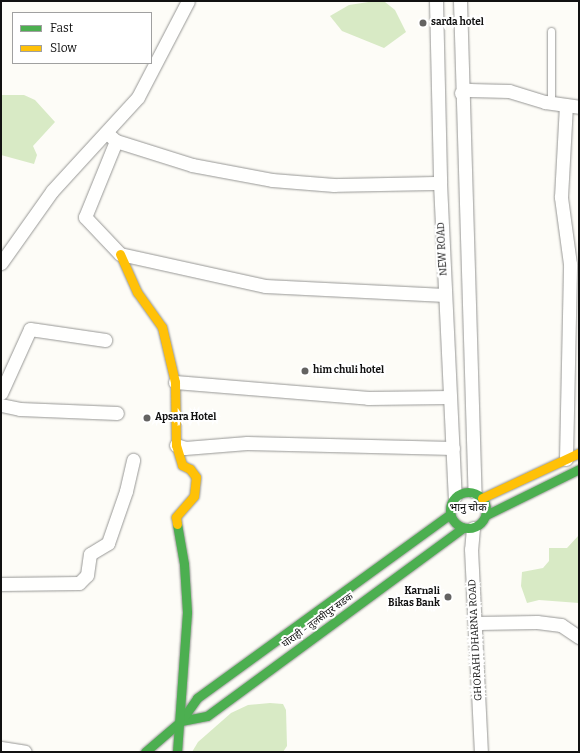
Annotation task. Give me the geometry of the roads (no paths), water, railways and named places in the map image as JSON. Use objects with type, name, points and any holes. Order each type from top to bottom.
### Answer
[{"type":"main road","points":[[120,254],[137,292],[162,327],[175,382],[176,445],[182,465],[190,469],[196,477],[194,496],[176,517],[184,564],[187,612],[177,752]]},
{"type":"main road","points":[[479,495],[566,459],[579,452]]},
{"type":"main road","points":[[486,515],[486,503],[479,495],[468,491],[455,497],[450,505],[450,514],[453,520],[468,528],[478,525],[486,515],[579,469]]},
{"type":"main road","name":"घोराही - तुलसीपुर सडक","points":[[145,752],[180,721],[197,698],[450,514]]},
{"type":"main road","name":"घोराही - तुलसीपुर सडक","points":[[180,721],[207,716],[468,528]]},
{"type":"street","points":[[1,264],[52,191],[111,137],[138,97],[188,1]]},
{"type":"street","name":"NEW ROAD","points":[[436,1],[440,183],[455,497]]},
{"type":"street","points":[[460,1],[461,93],[479,495]]},
{"type":"street","points":[[461,93],[469,90],[509,91],[551,103],[573,107],[561,198],[570,264],[566,459]]},
{"type":"street","points":[[111,137],[192,165],[272,180],[334,185],[440,183]]},
{"type":"street","points":[[111,137],[86,217],[120,254],[265,286],[445,295]]},
{"type":"street","points":[[2,390],[30,328],[105,340]]},
{"type":"street","points":[[175,382],[368,398],[450,397]]},
{"type":"street","points":[[1,405],[20,410],[117,413]]},
{"type":"street","points":[[176,445],[185,448],[248,444],[453,448]]},
{"type":"street","points":[[1,584],[79,583],[86,575],[90,554],[108,543],[126,491],[133,460]]},
{"type":"street","name":"GHORAHI DHARNA ROAD","points":[[468,528],[477,623],[481,752]]},
{"type":"street","points":[[477,623],[561,625],[579,637]]},
{"type":"street","points":[[1,748],[25,752]]},
{"type":"lane","points":[[551,31],[551,103]]},
{"type":"place","name":"sarda hotel","points":[[423,23]]},
{"type":"place","name":"him chuli hotel","points":[[305,371]]},
{"type":"place","name":"Apsara Hotel","points":[[147,418]]},
{"type":"place","name":"Karnali Bikas Bank","points":[[448,597]]},
{"type":"district","name":"भानु चोक","points":[[468,508]]}]
